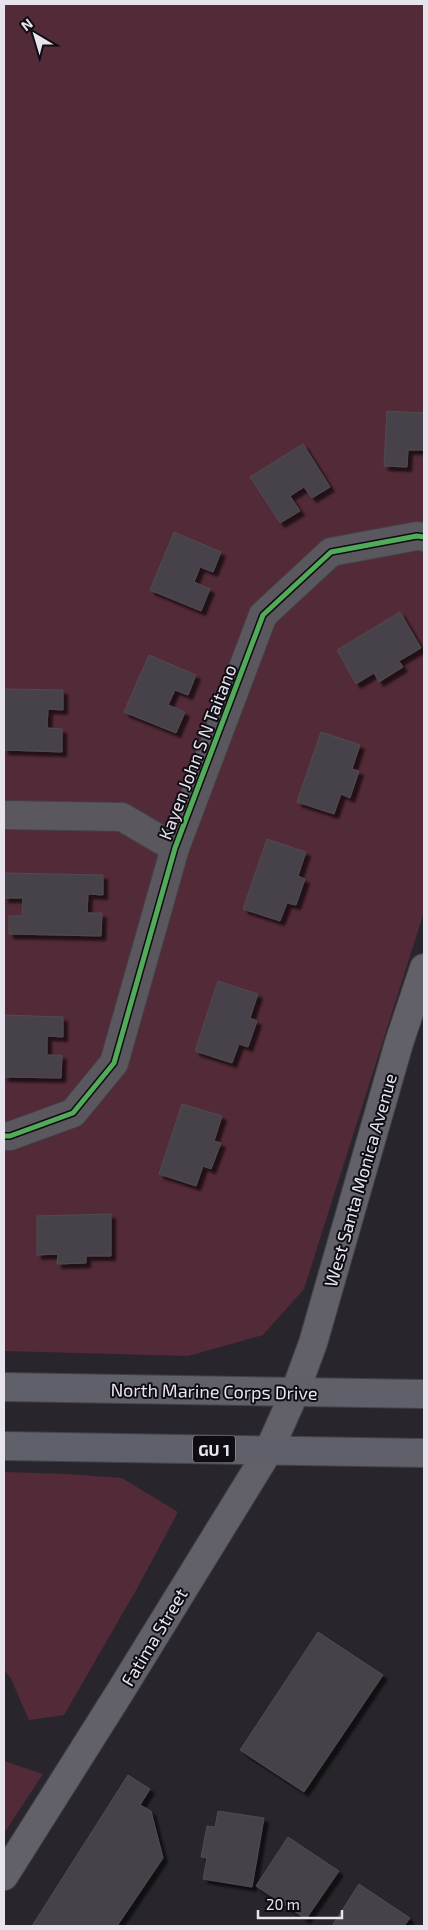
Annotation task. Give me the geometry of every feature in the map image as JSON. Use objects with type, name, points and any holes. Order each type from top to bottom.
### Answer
[{"type":"main road","name":"West Santa Monica Avenue","points":[[295,1392],[312,1343],[400,1043],[424,968]]},
{"type":"main road","name":"North Marine Corps Drive","points":[[4,1387],[424,1394]]},
{"type":"main road","name":"Fatima Street","points":[[4,1876],[120,1692],[268,1450],[295,1392]]},
{"type":"main road","name":"GU 1","points":[[4,1446],[424,1453]]},
{"type":"street","name":"Kayen John S N Taitano","points":[[4,1136],[10,1136],[73,1113],[114,1063],[175,848],[263,615],[331,552],[417,536],[424,537]]},
{"type":"street","points":[[4,814],[122,817],[175,848]]},
{"type":"shaded area","points":[[4,4],[424,4],[424,912],[304,1289],[263,1335],[188,1356],[4,1351]]},
{"type":"shaded area","points":[[4,1472],[122,1478],[178,1512],[139,1585],[64,1715],[29,1720],[11,1679],[4,1669]]},
{"type":"shaded area","points":[[4,1761],[43,1774],[4,1833]]},
{"type":"building","points":[[387,411],[424,413],[424,450],[408,450],[407,467],[384,466]]},
{"type":"building","points":[[303,444],[330,487],[312,498],[304,487],[290,496],[300,511],[280,523],[250,477]]},
{"type":"building","points":[[174,532],[221,552],[213,572],[200,567],[194,582],[210,589],[201,611],[150,590]]},
{"type":"building","points":[[400,612],[421,648],[399,661],[403,667],[379,682],[374,673],[356,684],[337,650]]},
{"type":"building","points":[[149,655],[196,675],[188,695],[175,690],[168,705],[185,712],[176,733],[124,712]]},
{"type":"building","points":[[4,689],[63,690],[63,710],[48,709],[47,728],[62,729],[62,752],[4,750]]},
{"type":"building","points":[[321,732],[360,745],[352,769],[359,771],[350,798],[341,794],[334,814],[297,802]]},
{"type":"building","points":[[267,839],[306,852],[298,876],[305,879],[296,905],[287,903],[280,921],[243,909]]},
{"type":"building","points":[[5,873],[103,875],[103,895],[88,894],[87,913],[102,913],[101,936],[9,934],[9,916],[22,916],[23,898],[4,898]]},
{"type":"building","points":[[218,981],[258,994],[250,1018],[257,1021],[248,1047],[239,1044],[232,1063],[195,1051]]},
{"type":"building","points":[[4,1015],[63,1017],[63,1037],[47,1036],[47,1055],[62,1055],[61,1078],[4,1077]]},
{"type":"building","points":[[182,1104],[222,1116],[214,1141],[221,1143],[211,1169],[203,1166],[196,1186],[159,1174]]},
{"type":"building","points":[[111,1214],[111,1256],[86,1256],[86,1263],[57,1264],[58,1254],[37,1255],[37,1216]]},
{"type":"building","points":[[318,1632],[383,1675],[304,1792],[240,1750]]},
{"type":"building","points":[[128,1775],[150,1789],[140,1805],[151,1811],[163,1858],[117,1926],[32,1926]]},
{"type":"building","points":[[218,1811],[264,1818],[252,1887],[203,1879],[207,1858],[201,1857],[207,1826],[215,1827]]},
{"type":"building","points":[[288,1837],[339,1871],[306,1919],[256,1886]]},
{"type":"building","points":[[359,1884],[410,1918],[404,1926],[332,1926]]},
{"type":"cycle path","points":[[4,1136],[10,1136],[73,1113],[114,1063],[175,848],[263,615],[331,552],[417,536],[424,537]]}]
